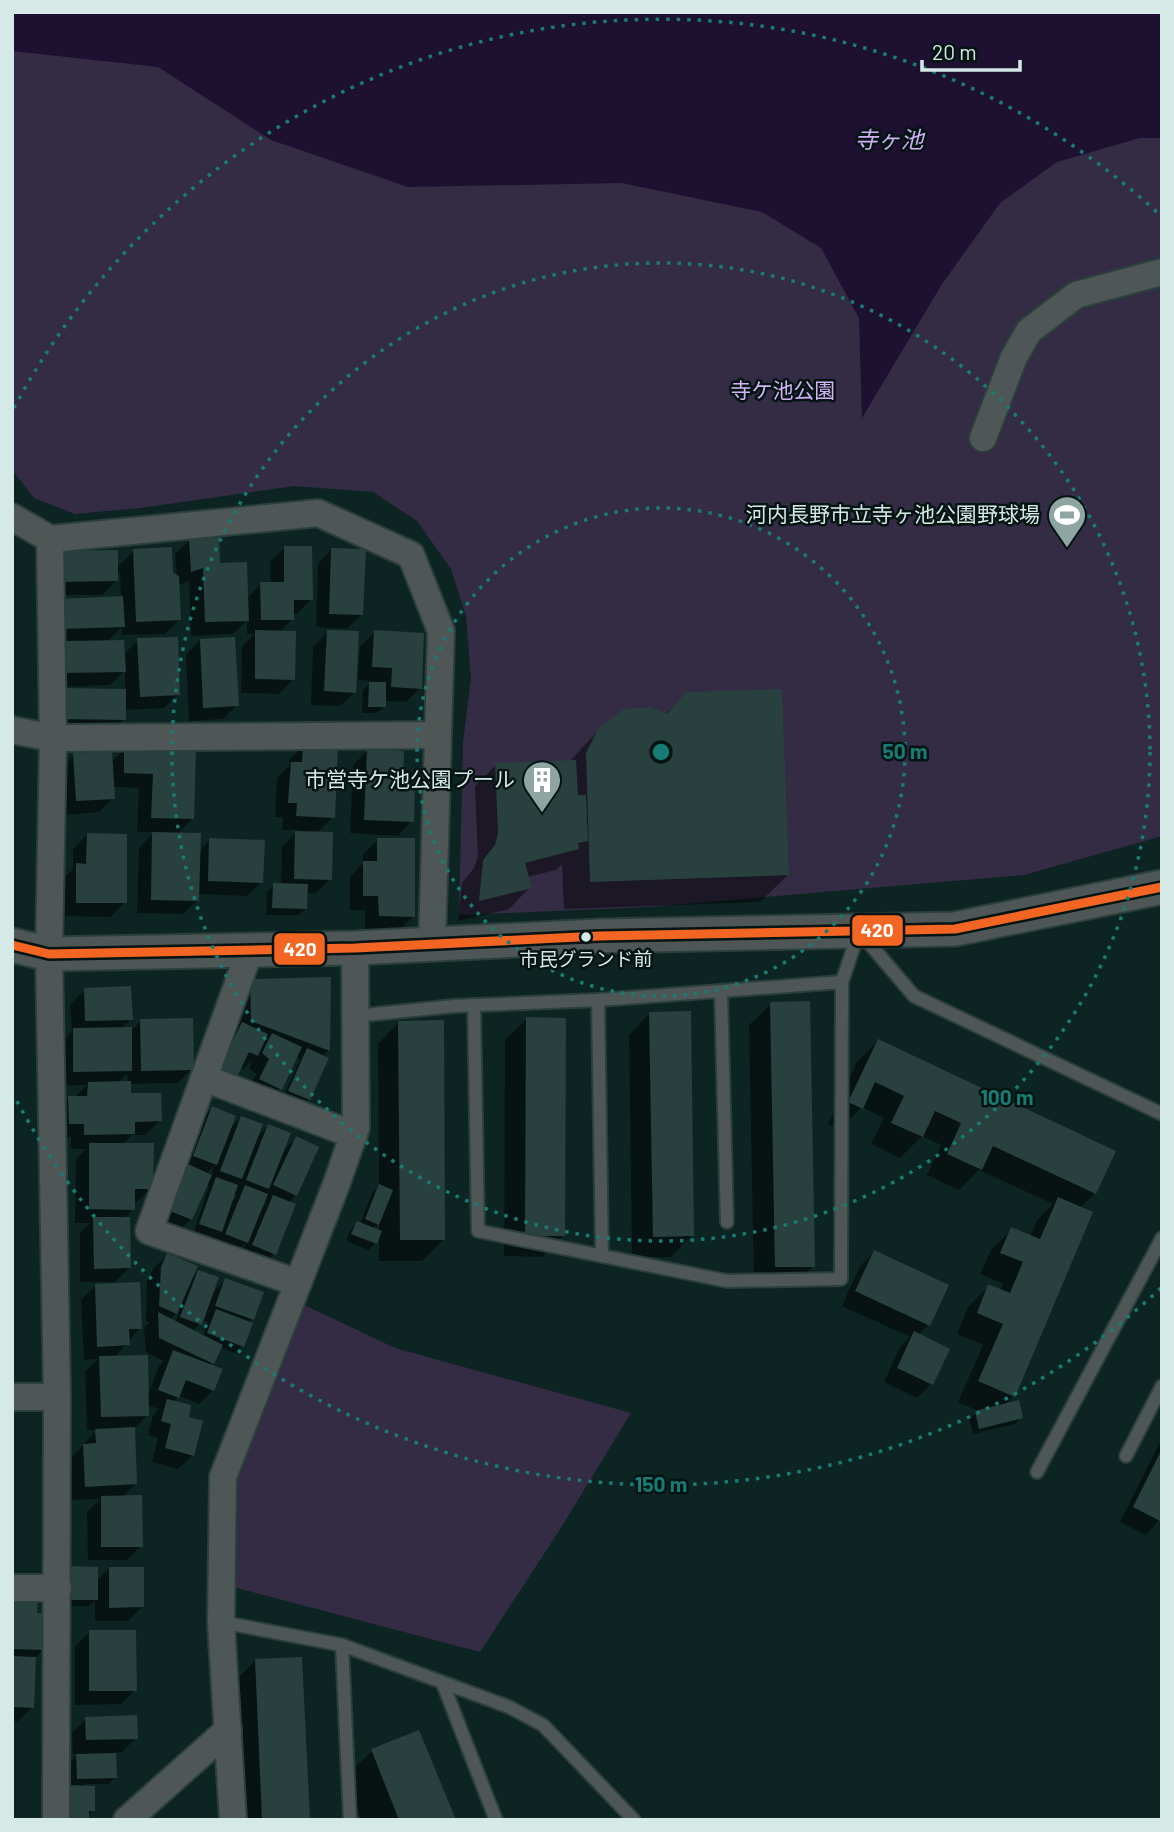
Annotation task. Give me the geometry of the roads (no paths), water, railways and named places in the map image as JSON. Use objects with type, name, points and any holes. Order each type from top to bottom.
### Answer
[{"type":"street","points":[[983,438],[1014,357],[1029,331],[1076,295],[1162,272]]},
{"type":"street","points":[[12,517],[50,539],[318,513],[411,555],[441,631],[432,945]]},
{"type":"street","points":[[50,539],[53,738],[49,954],[57,1397],[57,1820]]},
{"type":"street","points":[[12,730],[53,738],[437,735]]},
{"type":"street","points":[[12,945],[49,954],[355,948],[599,936],[955,929],[1162,887]]},
{"type":"street","points":[[233,1820],[221,1622],[223,1477],[356,1128],[355,948]]},
{"type":"street","points":[[250,950],[149,1231],[298,1283]]},
{"type":"street","points":[[204,1078],[354,1135]]},
{"type":"street","points":[[12,1397],[57,1397]]},
{"type":"street","points":[[12,1588],[58,1588]]},
{"type":"street","points":[[127,1820],[228,1730]]},
{"type":"lane","points":[[474,1006],[478,1231],[727,1281],[841,1279],[842,982],[859,932]]},
{"type":"lane","points":[[859,932],[914,996],[1161,1111]]},
{"type":"lane","points":[[355,1016],[842,982]]},
{"type":"lane","points":[[721,992],[727,1222]]},
{"type":"lane","points":[[598,1000],[602,1255]]},
{"type":"lane","points":[[1037,1472],[1162,1238]]},
{"type":"lane","points":[[1126,1456],[1162,1386]]},
{"type":"lane","points":[[221,1622],[342,1645],[509,1707],[543,1725],[634,1820]]},
{"type":"lane","points":[[342,1645],[350,1820]]},
{"type":"lane","points":[[443,1684],[496,1820]]},
{"type":"water","name":"寺ヶ池","points":[[12,12],[1162,12],[1162,138],[1140,138],[1057,162],[1000,203],[942,284],[862,418],[859,318],[821,248],[762,212],[622,183],[408,187],[271,140],[158,67],[12,51]]},
{"type":"place","name":"河内長野市立寺ヶ池公園野球場","points":[[1067,549]]},
{"type":"place","name":"市営寺ケ池公園プール","points":[[542,814]]},
{"type":"place","name":"市民グランド前","points":[[586,937]]},
{"type":"park label","name":"寺ケ池公園","points":[[783,391]]}]
